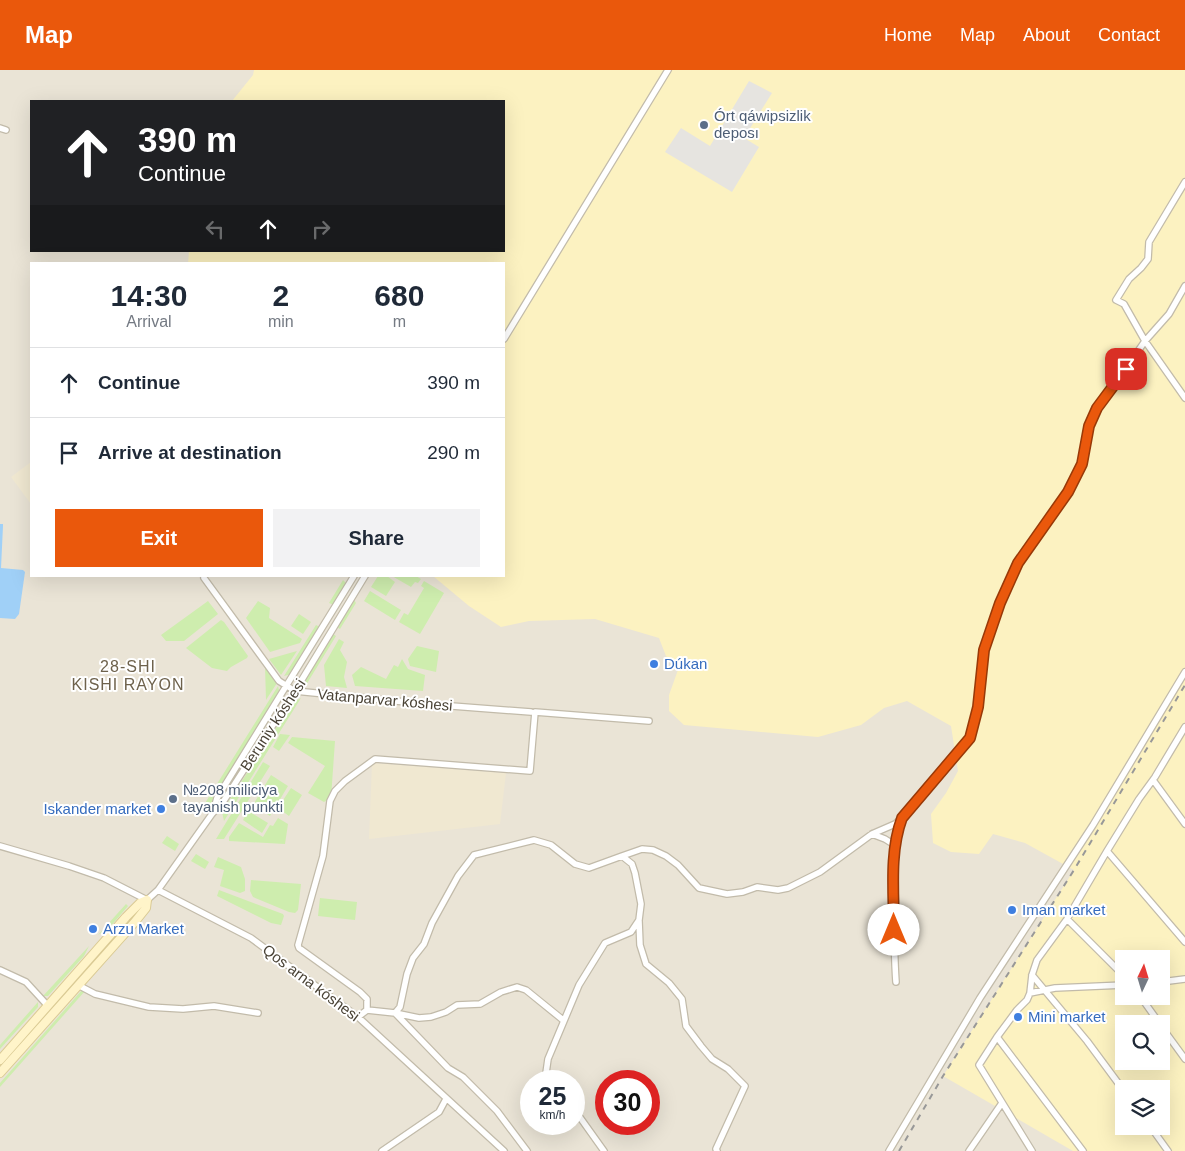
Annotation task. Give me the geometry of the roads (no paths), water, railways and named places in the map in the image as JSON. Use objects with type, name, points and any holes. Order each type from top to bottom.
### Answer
[{"type":"street","points":[[505,337],[668,70]]},
{"type":"street","points":[[1185,182],[1149,242],[1148,259],[1142,268],[1129,279],[1116,300],[1124,304],[1145,341],[1185,398]]},
{"type":"street","points":[[395,1013],[400,1007],[407,974],[413,958],[424,944],[432,923],[458,876],[474,855],[534,840],[551,845],[575,864],[589,868],[642,850],[653,850],[666,856],[678,865],[699,888],[727,894],[757,887],[778,890],[788,888],[820,872],[872,834],[895,824],[902,818],[970,738],[978,707],[984,650],[1000,603],[1018,563],[1068,492],[1082,464],[1089,426],[1097,408],[1145,341],[1169,314],[1185,286]]},
{"type":"street","name":"Beruniy kóshesi","points":[[212,814],[217,798],[288,686],[353,577]]},
{"type":"street","name":"Beruniy kóshesi","points":[[212,814],[223,802],[295,691],[363,577]]},
{"type":"street","name":"Vatanparvar kóshesi","points":[[204,578],[279,681],[295,691],[426,704],[650,721]]},
{"type":"street","points":[[889,1151],[980,998],[1093,825],[1185,672]]},
{"type":"street","points":[[367,1010],[367,999],[360,992],[298,946],[323,856],[330,801],[335,791],[358,770],[375,759],[530,772],[533,712]]},
{"type":"street","points":[[1032,1151],[979,1065],[997,1037],[1027,1000],[1037,960],[1067,919],[1107,851],[1185,727]]},
{"type":"street","points":[[1153,780],[1185,824]]},
{"type":"street","points":[[0,1060],[140,903],[147,900],[158,890],[212,814]]},
{"type":"street","points":[[896,982],[893,945],[896,846],[897,831],[902,818]]},
{"type":"street","points":[[872,834],[896,846]]},
{"type":"street","points":[[0,846],[104,878],[147,900]]},
{"type":"street","points":[[1107,851],[1185,942]]},
{"type":"street","points":[[622,856],[632,864],[636,873],[641,904],[639,920],[640,945],[646,964],[668,983],[682,999],[686,1026],[701,1046],[712,1059],[728,1070],[745,1086],[717,1151]]},
{"type":"street","name":"Qos arna kóshesi","points":[[158,890],[251,938],[358,1017],[504,1151]]},
{"type":"street","points":[[0,1073],[134,923],[146,908],[147,900]]},
{"type":"street","points":[[1067,919],[1115,967]]},
{"type":"street","points":[[546,1070],[548,1059],[579,985],[605,943],[631,932],[639,920]]},
{"type":"street","points":[[0,970],[26,982],[48,1006]]},
{"type":"street","points":[[1032,975],[1087,1041],[1116,1080]]},
{"type":"street","points":[[1170,981],[1185,979]]},
{"type":"street","points":[[78,985],[95,994],[149,1007],[183,1010],[214,1006],[258,1013]]},
{"type":"street","points":[[1030,993],[1054,988],[1115,985]]},
{"type":"street","points":[[358,1017],[367,1010],[419,1018],[431,1017],[446,1012],[458,1005],[480,1004],[501,992],[516,988],[526,990],[563,1020]]},
{"type":"street","points":[[395,1013],[448,1068],[463,1077],[497,1111],[527,1151]]},
{"type":"street","points":[[997,1037],[1083,1151]]},
{"type":"street","points":[[1170,1038],[1185,1059]]},
{"type":"street","points":[[382,1151],[439,1112],[446,1099]]},
{"type":"street","points":[[969,1151],[1002,1103]]},
{"type":"street","points":[[585,1124],[604,1151]]},
{"type":"street","points":[[1156,1135],[1168,1151]]},
{"type":"water","points":[[0,524],[3,524],[1,568],[23,570],[25,572],[19,614],[15,619],[0,618]]},
{"type":"railway","points":[[899,1151],[943,1076],[1074,870],[1185,685]]},
{"type":"place","name":"Órt qáwipsizlik deposı","points":[[704,125]]},
{"type":"place","name":"Dúkan","points":[[654,664]]},
{"type":"place","name":"№208 miliciya tayanish punkti","points":[[173,799]]},
{"type":"place","name":"Iskander market","points":[[161,809]]},
{"type":"place","name":"Iman market","points":[[1012,910]]},
{"type":"place","name":"Arzu Market","points":[[93,929]]},
{"type":"place","name":"Mini market","points":[[1018,1017]]},
{"type":"district","name":"28-SHI KISHI RAYON","points":[[128,675]]}]
